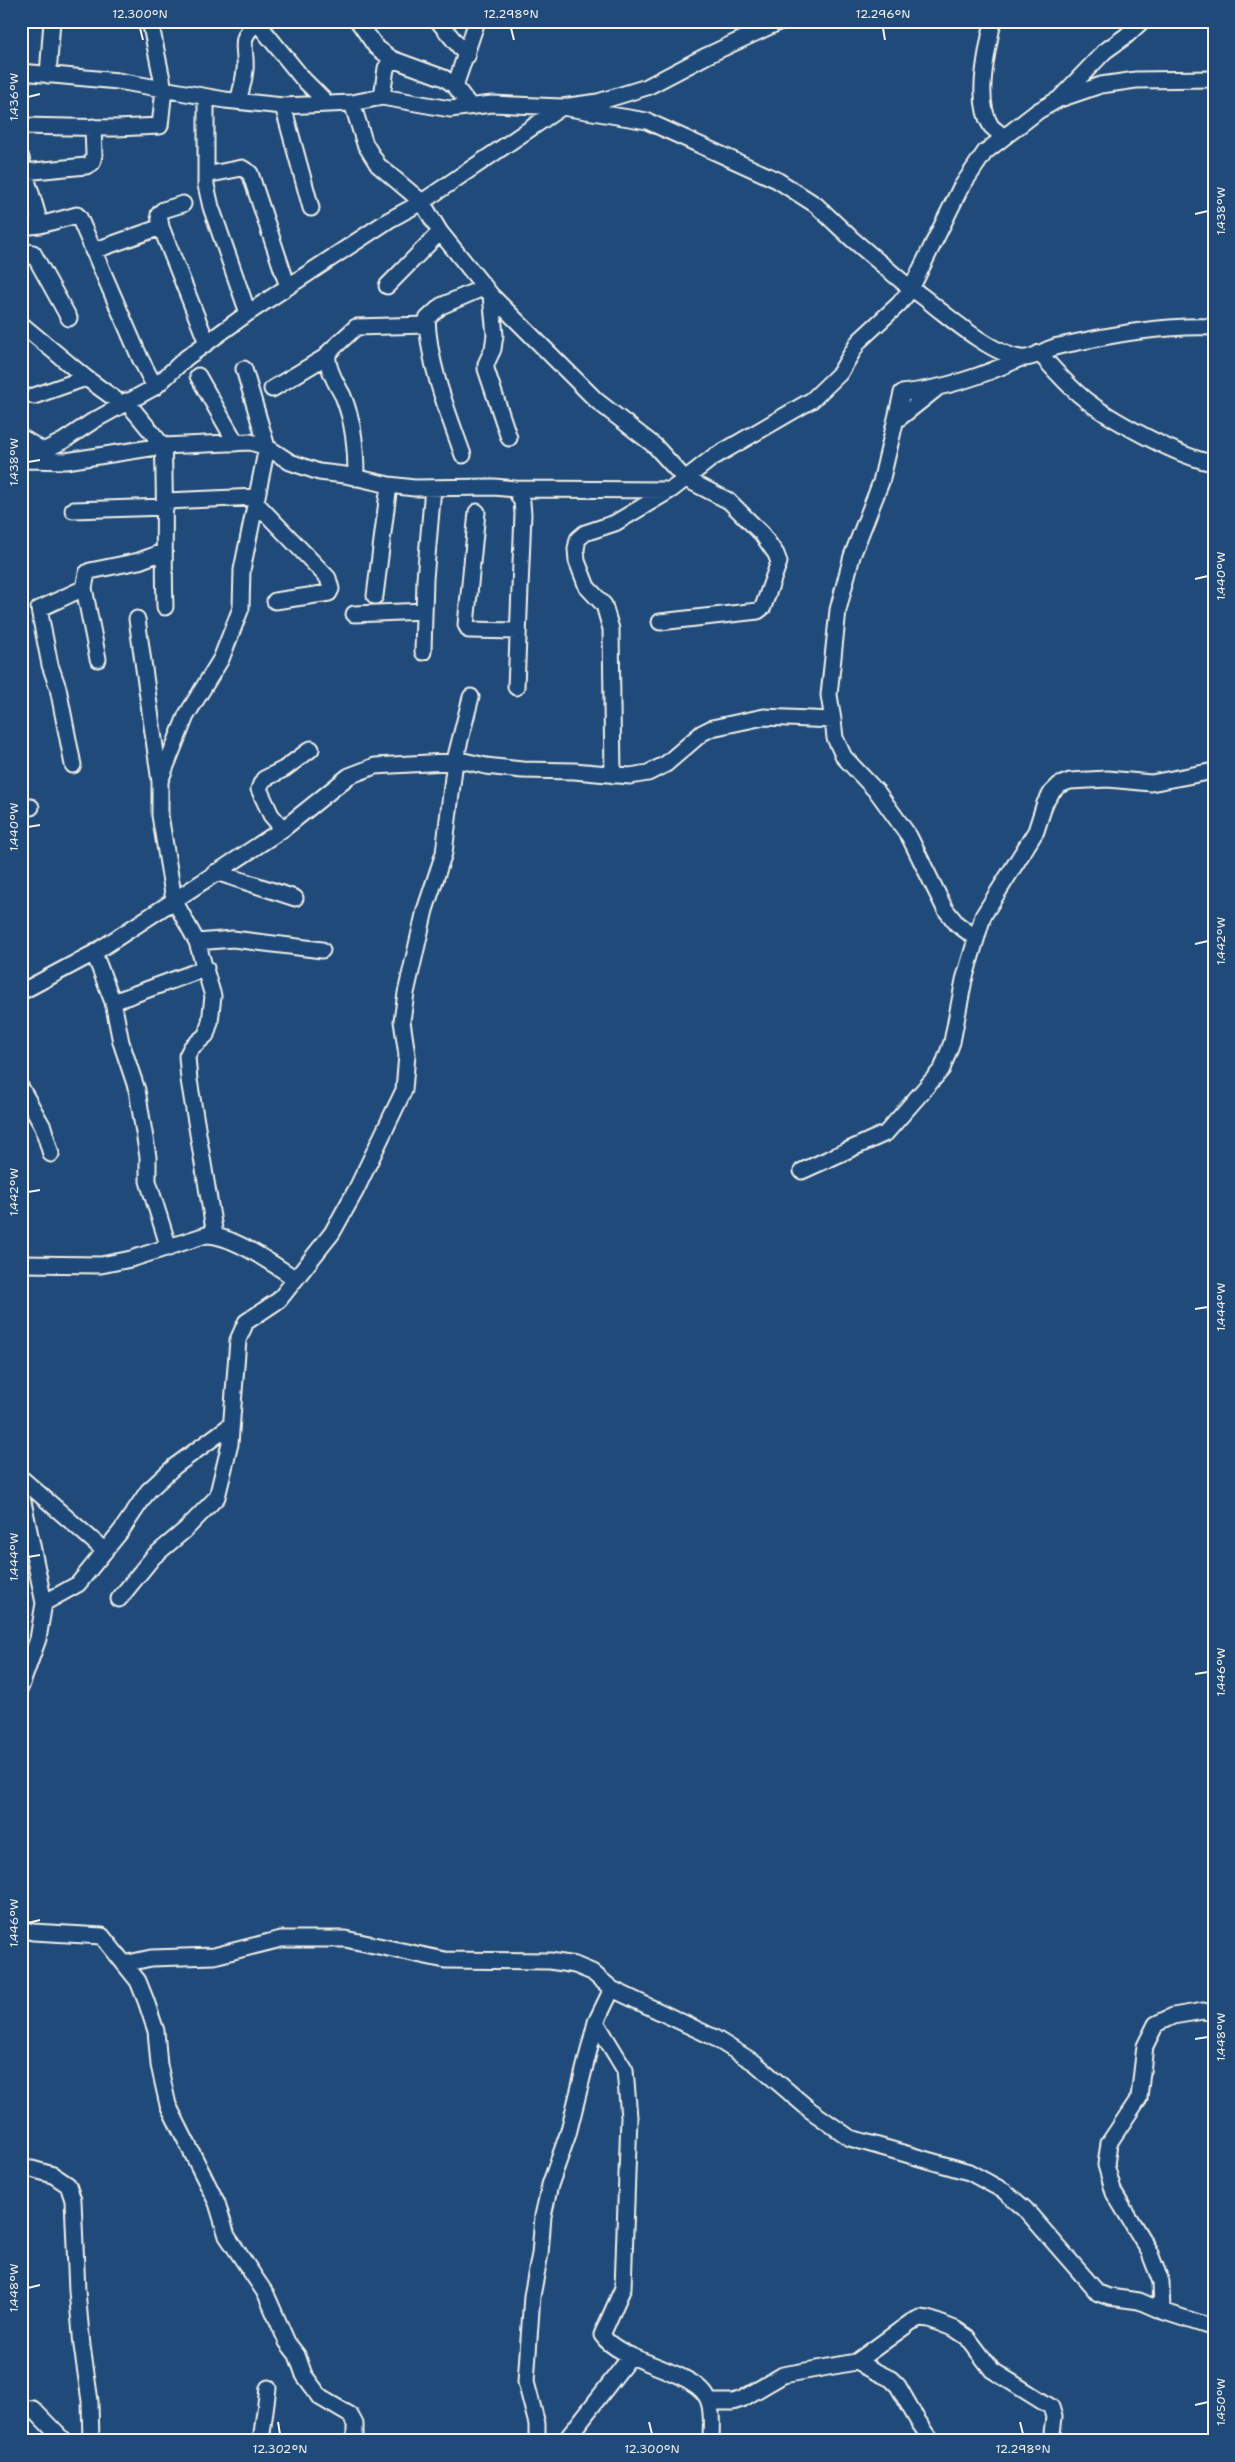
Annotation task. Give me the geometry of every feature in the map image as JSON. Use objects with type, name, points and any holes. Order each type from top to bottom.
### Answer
[{"type":"street","points":[[48,75],[52,21]]},
{"type":"street","points":[[21,126],[153,128],[160,126],[164,89],[150,21]]},
{"type":"street","points":[[358,21],[376,47],[392,59],[444,78],[455,86],[470,106]]},
{"type":"street","points":[[438,21],[467,56]]},
{"type":"street","points":[[455,86],[467,56],[477,21]]},
{"type":"street","points":[[24,461],[42,450],[63,441],[124,403],[155,387],[207,343],[248,313],[389,220],[422,202],[562,107],[598,102],[646,87],[781,21]]},
{"type":"street","points":[[994,21],[983,78],[984,95],[986,111],[991,126],[1003,136]]},
{"type":"street","points":[[613,775],[611,629],[604,605],[586,587],[577,561],[576,549],[578,539],[584,533],[614,523],[671,490],[684,478],[744,438],[812,400],[840,373],[859,341],[899,304],[911,289],[960,189],[985,152],[1003,136],[1059,99],[1105,51],[1126,36],[1142,21]]},
{"type":"street","points":[[238,101],[245,70],[244,38],[248,30],[256,22],[303,79],[328,104]]},
{"type":"street","points":[[382,98],[386,68],[392,59]]},
{"type":"street","points":[[21,72],[75,75],[206,97],[283,106],[352,103],[382,98],[437,108],[492,104],[562,107],[647,121],[777,180],[816,205],[852,239],[911,289],[921,294],[942,312],[994,348],[1021,358],[1031,358],[1048,348],[1133,331],[1189,326],[1214,326]]},
{"type":"street","points":[[1059,99],[1102,85],[1136,80],[1214,78]]},
{"type":"street","points":[[206,97],[206,174],[212,206],[248,313]]},
{"type":"street","points":[[352,103],[365,144],[378,165],[422,202],[440,232],[488,291],[597,401],[655,446],[684,478],[717,494],[739,509],[762,534],[776,554],[779,562],[763,607],[758,611],[660,622]]},
{"type":"street","points":[[283,106],[311,208]]},
{"type":"street","points":[[40,225],[23,165],[86,166],[92,163],[94,155],[93,127]]},
{"type":"street","points":[[206,174],[242,168],[250,173],[288,287]]},
{"type":"street","points":[[183,204],[163,210],[159,214],[161,227],[207,343]]},
{"type":"street","points":[[21,227],[40,225],[77,215],[81,219],[140,358],[155,387]]},
{"type":"street","points":[[93,251],[161,227]]},
{"type":"street","points":[[387,286],[440,232]]},
{"type":"street","points":[[21,255],[27,252],[33,253],[70,318]]},
{"type":"street","points":[[463,454],[436,377],[429,350],[427,319],[430,313],[441,306],[488,291]]},
{"type":"street","points":[[488,291],[495,334],[493,349],[486,364],[486,369],[509,438]]},
{"type":"street","points":[[21,324],[86,378],[124,403],[163,446],[166,504],[163,552],[165,607]]},
{"type":"street","points":[[272,389],[327,356],[356,327],[366,325],[427,325]]},
{"type":"street","points":[[1039,353],[1082,397],[1096,408],[1135,431],[1192,458],[1214,464]]},
{"type":"street","points":[[327,356],[348,409],[356,444],[356,478]]},
{"type":"street","points":[[976,938],[958,924],[945,910],[908,836],[878,793],[844,757],[835,738],[829,695],[838,610],[852,556],[881,482],[902,393],[936,389],[980,377],[1021,358]]},
{"type":"street","points":[[160,782],[186,716],[221,659],[241,608],[242,570],[267,447],[244,369]]},
{"type":"street","points":[[198,376],[236,443]]},
{"type":"street","points":[[34,396],[86,378]]},
{"type":"street","points":[[21,437],[42,450]]},
{"type":"street","points":[[24,461],[66,461],[163,446],[250,442],[267,447],[290,462],[319,472],[389,485],[433,488],[494,487],[515,490],[671,490]]},
{"type":"street","points":[[375,596],[389,485]]},
{"type":"street","points":[[423,652],[433,488]]},
{"type":"street","points":[[515,490],[522,502],[523,514],[516,687]]},
{"type":"street","points":[[73,510],[257,500]]},
{"type":"street","points":[[257,500],[328,578],[331,589],[329,593],[275,601]]},
{"type":"street","points":[[477,512],[466,625],[469,630],[517,631]]},
{"type":"street","points":[[98,659],[84,588],[87,573],[139,561],[163,552]]},
{"type":"street","points":[[73,765],[58,688],[50,665],[38,609],[84,588]]},
{"type":"street","points":[[354,614],[424,611]]},
{"type":"street","points":[[137,619],[160,782],[160,815],[174,900],[197,942],[213,996],[210,1022],[206,1035],[191,1048],[187,1056],[189,1080],[215,1235]]},
{"type":"street","points":[[119,1599],[152,1557],[185,1530],[217,1497],[228,1453],[238,1340],[246,1322],[280,1300],[332,1233],[356,1190],[404,1090],[407,1055],[402,1021],[406,992],[425,910],[444,853],[455,760],[471,697]]},
{"type":"street","points":[[21,992],[94,953],[283,829],[349,776],[362,770],[375,766],[455,760],[522,770],[574,771],[630,776],[648,774],[666,764],[702,733],[712,728],[764,716],[832,720]]},
{"type":"street","points":[[283,829],[271,815],[259,789],[264,779],[284,769],[311,749]]},
{"type":"street","points":[[802,1170],[886,1133],[942,1069],[952,1042],[964,980],[983,916],[1036,831],[1045,803],[1059,785],[1082,780],[1108,779],[1151,783],[1214,771]]},
{"type":"street","points":[[216,872],[295,898]]},
{"type":"street","points":[[197,942],[233,939],[322,950]]},
{"type":"street","points":[[94,953],[113,1002],[121,1042],[137,1090],[148,1157],[148,1181],[169,1248]]},
{"type":"street","points":[[113,1002],[206,968]]},
{"type":"street","points":[[21,1088],[27,1115],[43,1127],[51,1154]]},
{"type":"street","points":[[21,1264],[101,1265],[169,1248],[206,1235],[215,1235],[245,1248],[296,1279]]},
{"type":"street","points":[[44,1602],[78,1584],[105,1551],[148,1491],[175,1466],[231,1425]]},
{"type":"street","points":[[21,1478],[105,1551]]},
{"type":"street","points":[[21,1492],[44,1602],[38,1639],[21,1686]]},
{"type":"street","points":[[21,1929],[33,1932],[102,1936],[138,1981],[153,2023],[168,2105],[217,2203],[228,2236],[266,2294],[287,2342],[297,2355],[304,2375],[321,2398],[350,2415],[355,2424],[355,2441]]},
{"type":"street","points":[[124,1964],[151,1958],[214,1956],[281,1939],[345,1940],[420,1953],[444,1960],[550,1961],[592,1972],[612,1989],[713,2037],[755,2063],[810,2110],[850,2138],[969,2172],[1004,2191],[1025,2208],[1098,2293],[1109,2297],[1139,2301],[1162,2311],[1214,2328]]},
{"type":"street","points":[[537,2441],[537,2424],[526,2382],[532,2296],[540,2254],[543,2216],[550,2185],[568,2134],[596,2022],[612,1989]]},
{"type":"street","points":[[1162,2311],[1162,2282],[1149,2251],[1114,2193],[1106,2165],[1109,2143],[1139,2098],[1146,2046],[1156,2024],[1172,2016],[1203,2011],[1214,2013]]},
{"type":"street","points":[[596,2022],[625,2070],[629,2117],[623,2288],[602,2335],[631,2356],[681,2376],[703,2391],[709,2402],[711,2441]]},
{"type":"street","points":[[21,2168],[32,2168],[53,2175],[68,2184],[73,2200],[77,2291],[90,2401],[91,2441]]},
{"type":"street","points":[[709,2402],[733,2402],[742,2399],[783,2374],[856,2362],[911,2322],[920,2318],[955,2329],[967,2337],[992,2370],[1051,2407],[1054,2417],[1051,2441]]},
{"type":"street","points":[[565,2441],[631,2356]]},
{"type":"street","points":[[856,2362],[891,2379],[898,2386],[932,2441]]},
{"type":"street","points":[[262,2441],[268,2388]]},
{"type":"street","points":[[22,2407],[33,2409],[64,2441]]}]
